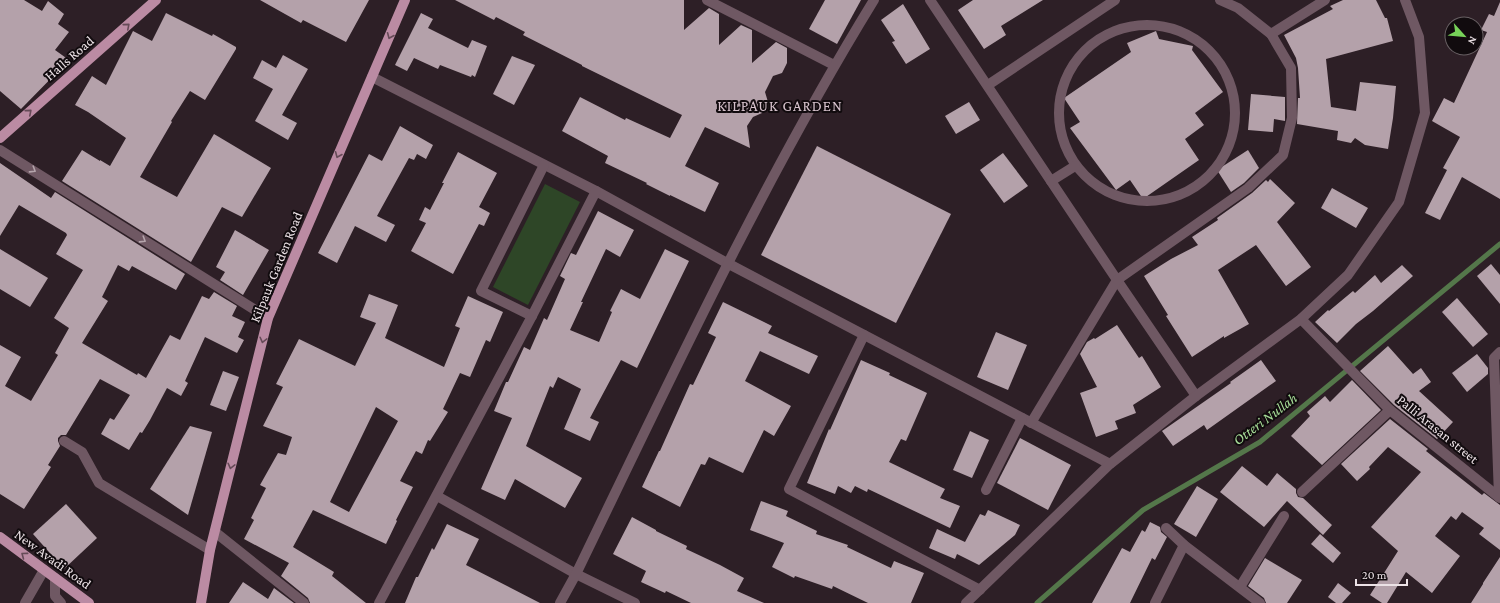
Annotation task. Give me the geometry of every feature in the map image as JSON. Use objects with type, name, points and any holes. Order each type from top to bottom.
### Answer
[{"type":"main road","name":"Halls Road","points":[[0,138],[155,0]]},
{"type":"main road","name":"Kilpauk Garden Road","points":[[201,603],[210,550],[268,318],[405,0]]},
{"type":"main road","name":"New Avadi Road","points":[[0,537],[89,603]]},
{"type":"street","points":[[707,0],[834,65]]},
{"type":"street","points":[[560,603],[576,574],[727,263],[834,65],[874,0]]},
{"type":"street","points":[[930,0],[1196,396]]},
{"type":"street","points":[[988,86],[1115,0]]},
{"type":"street","points":[[986,490],[1026,420],[1117,280],[1248,188],[1283,155],[1292,118],[1290,68],[1271,34],[1238,8],[1220,0]]},
{"type":"street","points":[[1271,34],[1326,0]]},
{"type":"street","points":[[966,603],[1110,464],[1196,396],[1301,320],[1348,275],[1399,202],[1425,113],[1419,37],[1405,0]]},
{"type":"street","points":[[1133,25],[1163,26],[1191,36],[1214,55],[1229,81],[1235,111],[1232,139],[1219,164],[1200,184],[1175,197],[1147,202],[1120,198],[1095,186],[1075,166],[1062,139],[1058,109],[1064,80],[1081,54],[1104,35],[1133,25]]},
{"type":"street","points":[[372,77],[596,191],[727,263],[1110,464]]},
{"type":"street","points":[[0,150],[268,318]]},
{"type":"street","points":[[532,316],[481,291],[544,165]]},
{"type":"street","points":[[1051,181],[1075,166]]},
{"type":"street","points":[[379,603],[532,316],[596,191]]},
{"type":"street","name":"Palli Arasan street","points":[[1301,320],[1390,410],[1500,497]]},
{"type":"street","points":[[864,335],[788,489],[980,590]]},
{"type":"street","points":[[1500,352],[1494,358],[1500,497]]},
{"type":"street","points":[[1302,492],[1390,410]]},
{"type":"street","points":[[64,441],[82,452],[99,483],[210,550]]},
{"type":"street","points":[[437,496],[576,574],[635,603]]},
{"type":"street","points":[[1240,587],[1284,516]]},
{"type":"street","points":[[1166,528],[1184,545],[1260,603]]},
{"type":"street","points":[[215,532],[304,603]]},
{"type":"street","points":[[1155,603],[1184,545]]},
{"type":"street","points":[[24,603],[44,570]]},
{"type":"street","points":[[55,578],[55,596],[61,603]]},
{"type":"green space","points":[[545,184],[580,202],[528,305],[493,287]]},
{"type":"building","points":[[0,0],[24,0],[42,11],[48,1],[64,14],[58,24],[69,32],[55,50],[69,60],[21,109],[0,91]]},
{"type":"building","points":[[260,0],[369,0],[346,42],[303,20],[301,23]]},
{"type":"building","points":[[455,0],[684,0],[684,30],[709,8],[719,14],[719,45],[741,25],[752,30],[752,63],[776,42],[787,48],[787,63],[782,73],[773,76],[765,92],[768,102],[762,113],[753,117],[747,126],[750,148],[705,127],[685,166],[719,183],[705,212],[605,163],[608,156],[562,131],[580,97],[625,120],[626,118],[670,138],[682,115],[523,35],[525,32],[496,17],[494,20]]},
{"type":"building","points":[[825,0],[861,0],[837,44],[809,29]]},
{"type":"building","points":[[973,0],[1043,0],[1001,26],[1006,35],[984,49],[958,10]]},
{"type":"building","points":[[1343,0],[1376,0],[1385,18],[1387,18],[1393,41],[1326,59],[1331,107],[1356,111],[1360,82],[1396,86],[1388,149],[1365,145],[1355,138],[1351,143],[1337,140],[1338,131],[1297,124],[1298,98],[1300,98],[1298,68],[1296,58],[1284,35],[1333,9],[1330,6]]},
{"type":"building","points":[[1500,2],[1500,199],[1462,177],[1440,220],[1425,213],[1447,170],[1443,168],[1460,137],[1432,121],[1444,98],[1454,103],[1476,56],[1484,56],[1484,38],[1487,32],[1484,31],[1484,24],[1489,14],[1494,16]]},
{"type":"building","points":[[903,4],[930,49],[906,64],[892,42],[895,41],[881,20]]},
{"type":"building","points":[[166,13],[212,36],[213,34],[236,47],[236,49],[205,100],[190,91],[171,121],[172,122],[140,177],[177,197],[214,134],[271,168],[242,217],[222,207],[191,262],[62,181],[82,150],[110,166],[126,138],[75,105],[92,76],[106,85],[133,31],[152,41]]},
{"type":"building","points":[[421,13],[433,19],[428,28],[468,48],[472,40],[487,46],[475,77],[472,75],[471,77],[440,65],[438,69],[414,58],[407,71],[395,65]]},
{"type":"building","points":[[1156,31],[1159,39],[1193,46],[1192,50],[1223,92],[1195,113],[1204,125],[1185,139],[1199,160],[1143,199],[1130,180],[1116,190],[1070,128],[1080,122],[1064,98],[1131,52],[1127,43]]},
{"type":"building","points":[[283,55],[308,69],[282,115],[297,123],[288,140],[255,121],[273,89],[253,78],[262,60],[276,68]]},
{"type":"building","points":[[512,56],[535,65],[514,105],[493,94]]},
{"type":"building","points":[[1251,94],[1285,97],[1285,121],[1274,119],[1273,132],[1248,130]]},
{"type":"building","points":[[969,102],[980,120],[956,134],[945,116]]},
{"type":"building","points":[[400,126],[433,145],[426,159],[417,154],[414,160],[409,158],[377,216],[395,225],[386,242],[355,226],[337,263],[318,253],[369,154],[382,161]]},
{"type":"building","points":[[817,146],[951,214],[896,323],[761,255]]},
{"type":"building","points":[[1248,150],[1259,168],[1244,183],[1231,192],[1217,170]]},
{"type":"building","points":[[458,152],[497,173],[479,207],[490,213],[484,226],[479,224],[453,274],[411,251],[426,223],[419,220],[425,207],[430,210]]},
{"type":"building","points":[[1003,153],[1028,186],[1004,203],[980,170]]},
{"type":"building","points":[[0,163],[51,198],[55,192],[185,274],[176,290],[132,266],[129,271],[118,265],[102,297],[108,301],[82,343],[137,375],[138,373],[146,378],[170,335],[180,340],[202,296],[209,299],[214,292],[237,306],[232,316],[245,322],[238,337],[244,340],[237,353],[205,337],[185,381],[188,383],[181,396],[167,388],[150,420],[142,433],[140,432],[129,450],[101,434],[110,418],[114,420],[130,395],[100,379],[66,435],[61,435],[58,438],[60,446],[48,465],[51,467],[24,509],[0,494],[0,345],[21,357],[5,386],[31,401],[58,355],[55,353],[69,328],[54,318],[83,270],[56,254],[67,235],[66,233],[19,205],[0,236]]},
{"type":"building","points":[[1270,179],[1295,203],[1277,222],[1311,267],[1286,286],[1256,245],[1218,270],[1249,324],[1224,338],[1224,336],[1192,357],[1166,316],[1168,315],[1144,276],[1171,259],[1198,245],[1192,237],[1218,220],[1217,218],[1252,193],[1266,180],[1268,182]]},
{"type":"building","points":[[1332,188],[1368,208],[1356,228],[1321,208]]},
{"type":"building","points":[[598,211],[634,230],[620,257],[606,249],[581,302],[583,302],[570,330],[599,342],[612,312],[610,311],[621,289],[640,299],[665,249],[689,261],[637,368],[621,360],[590,418],[599,422],[590,441],[564,429],[581,389],[558,377],[553,388],[550,386],[526,446],[582,478],[565,508],[515,479],[505,500],[481,489],[512,418],[494,411],[506,382],[508,382],[524,347],[530,350],[544,318],[547,320],[565,279],[560,276],[571,253],[576,255]]},
{"type":"building","points":[[235,230],[269,250],[243,295],[220,280],[225,272],[216,267]]},
{"type":"building","points":[[0,249],[48,278],[30,307],[0,289]]},
{"type":"building","points":[[1491,264],[1500,275],[1500,304],[1477,276]]},
{"type":"building","points":[[1402,265],[1413,276],[1356,324],[1337,343],[1315,322],[1353,291],[1355,293],[1375,275],[1381,283]]},
{"type":"building","points":[[369,294],[398,305],[385,338],[444,367],[460,328],[455,326],[468,296],[503,312],[490,342],[486,340],[470,377],[460,373],[443,409],[448,412],[430,441],[428,440],[422,454],[416,451],[400,481],[413,487],[396,520],[397,521],[386,544],[313,510],[293,547],[334,572],[332,576],[366,603],[310,603],[308,598],[281,576],[289,563],[244,539],[254,520],[251,518],[266,488],[260,485],[278,453],[286,455],[292,437],[263,426],[283,387],[276,384],[299,339],[355,366],[376,323],[360,317]],"holes":[[[376,407],[398,421],[349,512],[330,502]]]},
{"type":"building","points":[[1457,298],[1488,334],[1473,347],[1442,312]]},
{"type":"building","points":[[723,302],[772,326],[768,333],[818,356],[809,374],[760,351],[745,381],[791,406],[774,436],[764,430],[743,473],[709,457],[705,465],[701,464],[680,507],[642,487],[690,384],[693,385],[716,337],[708,333]]},
{"type":"building","points":[[1117,325],[1139,358],[1142,356],[1161,387],[1133,405],[1136,413],[1115,421],[1118,429],[1096,437],[1080,393],[1097,387],[1080,354],[1087,342],[1094,338],[1095,339]]},
{"type":"building","points":[[996,332],[1027,345],[1008,390],[977,377]]},
{"type":"building","points":[[1388,346],[1413,374],[1421,368],[1431,382],[1419,391],[1453,422],[1437,439],[1394,405],[1360,371]]},
{"type":"building","points":[[1477,354],[1488,368],[1488,374],[1467,392],[1452,373]]},
{"type":"building","points":[[861,360],[890,373],[889,375],[927,393],[906,441],[901,439],[889,462],[945,489],[940,498],[960,506],[950,528],[868,489],[867,492],[855,486],[851,493],[838,486],[835,494],[807,483],[829,429],[830,430]]},
{"type":"building","points":[[1261,360],[1276,381],[1207,430],[1204,425],[1173,446],[1162,431],[1231,383],[1230,382]]},
{"type":"building","points":[[223,371],[239,377],[226,411],[210,405]]},
{"type":"building","points":[[1352,380],[1381,410],[1322,465],[1291,436],[1310,416],[1307,412],[1325,396],[1330,402]]},
{"type":"building","points":[[1390,419],[1428,449],[1426,451],[1482,495],[1484,493],[1500,505],[1500,550],[1479,534],[1484,528],[1462,512],[1456,520],[1451,516],[1435,536],[1460,556],[1432,593],[1406,572],[1387,603],[1382,603],[1370,595],[1398,551],[1371,527],[1421,472],[1388,447],[1369,467],[1370,469],[1357,481],[1341,464]]},
{"type":"building","points":[[190,426],[212,432],[188,515],[150,489]]},
{"type":"building","points":[[970,431],[989,440],[972,478],[953,470]]},
{"type":"building","points":[[1020,438],[1071,465],[1048,510],[997,483]]},
{"type":"building","points":[[1242,466],[1267,486],[1277,473],[1296,489],[1298,497],[1303,498],[1332,525],[1323,535],[1287,501],[1264,527],[1220,492]]},
{"type":"building","points":[[1197,486],[1218,499],[1196,537],[1174,524]]},
{"type":"building","points":[[761,501],[788,511],[786,516],[817,531],[816,534],[848,545],[847,547],[891,568],[894,561],[924,573],[911,603],[868,603],[833,586],[832,589],[795,576],[794,578],[772,567],[784,543],[750,530]]},
{"type":"building","points":[[66,504],[97,538],[64,569],[33,534]]},
{"type":"building","points":[[988,510],[1020,525],[1015,535],[979,565],[957,554],[955,559],[929,548],[937,529],[965,542],[980,514],[985,516]]},
{"type":"building","points":[[632,517],[687,546],[686,549],[744,578],[737,591],[764,603],[691,603],[666,591],[665,593],[641,582],[646,571],[613,554]]},
{"type":"building","points":[[1150,522],[1160,527],[1161,532],[1167,537],[1155,560],[1152,558],[1130,603],[1092,603],[1122,548],[1130,552],[1142,530],[1145,532]]},
{"type":"building","points":[[447,524],[479,539],[466,565],[540,603],[405,603],[416,577],[418,577],[432,548],[434,550]]},
{"type":"building","points":[[1320,534],[1341,553],[1333,563],[1311,544]]},
{"type":"building","points":[[1500,557],[1500,603],[1471,603],[1483,583]]},
{"type":"building","points":[[1265,558],[1302,580],[1287,603],[1266,603],[1264,598],[1248,586]]},
{"type":"building","points":[[243,582],[268,599],[274,588],[294,603],[229,603]]},
{"type":"building","points":[[1338,583],[1351,593],[1342,603],[1336,603],[1328,597]]},
{"type":"waterway","name":"Otteri Nullah","points":[[1037,603],[1143,510],[1260,442],[1500,244]]},
{"type":"district","name":"KILPAUK GARDEN","points":[[780,106]]}]
